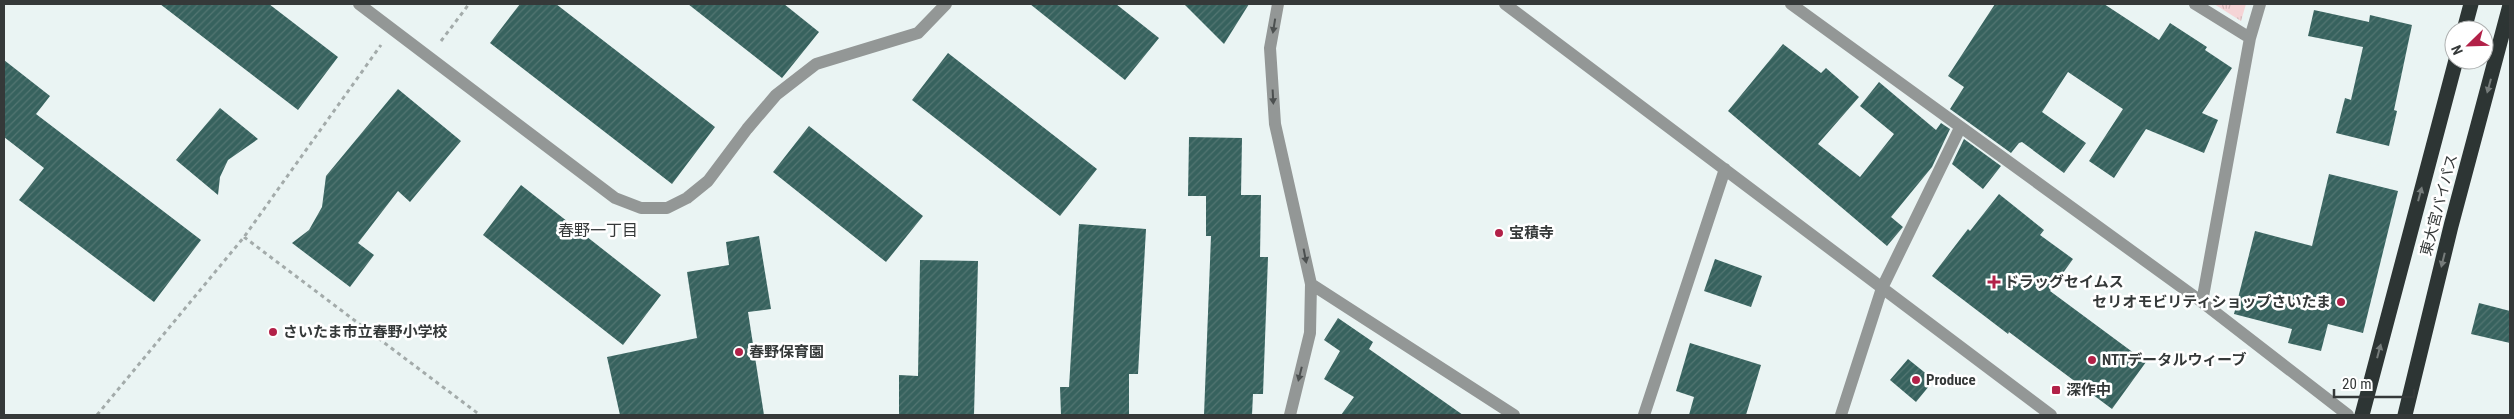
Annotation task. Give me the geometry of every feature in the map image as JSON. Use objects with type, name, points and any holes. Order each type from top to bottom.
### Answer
[{"type":"highway","points":[[2467,20],[2471,4]]},
{"type":"highway","name":"東大宮バイパス","points":[[2404,415],[2451,226],[2510,5]]},
{"type":"highway","name":"東大宮バイパス","points":[[2362,415],[2453,70]]},
{"type":"street","points":[[359,4],[615,198],[641,208],[667,208],[688,198],[708,181],[747,129],[776,96],[816,64],[918,33],[946,4]]},
{"type":"street","points":[[1278,4],[1270,48],[1275,124],[1311,284],[1310,333],[1290,415]]},
{"type":"street","points":[[1505,4],[2052,415]]},
{"type":"street","points":[[1790,4],[2202,302],[2348,415]]},
{"type":"street","points":[[2195,4],[2250,38]]},
{"type":"street","points":[[2202,302],[2250,38],[2260,4]]},
{"type":"street","points":[[1841,415],[1882,288],[1960,128]]},
{"type":"street","points":[[1644,415],[1725,169]]},
{"type":"street","points":[[1311,284],[1514,415]]},
{"type":"path","points":[[430,56],[469,4]]},
{"type":"path","points":[[97,415],[244,237],[393,29]]},
{"type":"path","points":[[244,237],[480,415]]},
{"type":"green space","points":[[2214,4],[2246,4],[2241,21]]},
{"type":"building","points":[[160,4],[269,4],[338,57],[298,110]]},
{"type":"building","points":[[520,4],[556,4],[715,127],[672,184],[490,43]]},
{"type":"building","points":[[688,4],[784,4],[819,32],[782,78]]},
{"type":"building","points":[[1030,4],[1116,4],[1159,38],[1125,80]]},
{"type":"building","points":[[1184,4],[1249,4],[1224,44]]},
{"type":"building","points":[[1995,4],[2104,4],[2159,40],[2170,23],[2207,47],[2205,50],[2232,68],[2202,113],[2218,120],[2204,153],[2146,129],[2114,178],[2089,161],[2123,109],[2068,72],[2042,112],[2086,143],[2064,173],[2022,142],[2011,153],[1950,109],[1964,87],[1948,76]]},
{"type":"building","points":[[2314,10],[2369,22],[2370,15],[2412,25],[2394,110],[2397,111],[2389,146],[2336,133],[2345,98],[2351,100],[2363,47],[2308,36]]},
{"type":"building","points":[[1783,44],[1821,73],[1826,68],[1859,97],[1818,144],[1860,177],[1894,134],[1860,106],[1879,82],[1936,130],[1941,123],[1950,129],[1932,167],[1891,217],[1903,227],[1887,246],[1728,111]]},
{"type":"building","points":[[948,53],[1097,169],[1060,216],[912,100]]},
{"type":"building","points":[[4,60],[50,96],[36,114],[201,240],[154,302],[19,200],[44,168],[4,137]]},
{"type":"building","points":[[398,89],[461,141],[410,202],[398,191],[358,243],[374,255],[350,287],[292,243],[309,230],[322,207],[326,176]]},
{"type":"building","points":[[220,108],[258,139],[228,160],[220,177],[218,195],[176,160]]},
{"type":"building","points":[[809,126],[923,216],[886,262],[773,172]]},
{"type":"building","points":[[1189,137],[1242,138],[1241,195],[1261,195],[1260,257],[1268,257],[1263,394],[1253,394],[1252,415],[1204,415],[1211,236],[1206,236],[1206,196],[1188,196]]},
{"type":"building","points":[[1964,139],[2001,166],[1983,189],[1952,164]]},
{"type":"building","points":[[2329,174],[2398,191],[2363,333],[2328,324],[2321,351],[2288,343],[2292,329],[2234,314],[2255,231],[2312,246]]},
{"type":"building","points":[[521,185],[661,295],[623,345],[483,235]]},
{"type":"building","points":[[1999,194],[2044,230],[2040,235],[2073,259],[2050,291],[2146,362],[2112,409],[1932,276],[1968,229],[1970,231]]},
{"type":"building","points":[[1079,224],[1146,229],[1138,374],[1129,374],[1129,415],[1061,415],[1060,387],[1069,387]]},
{"type":"building","points":[[759,236],[771,309],[748,312],[764,415],[620,415],[607,357],[697,338],[687,272],[729,265],[726,242]]},
{"type":"building","points":[[1715,259],[1762,276],[1751,307],[1704,291]]},
{"type":"building","points":[[920,260],[978,261],[974,415],[899,415],[899,375],[918,376]]},
{"type":"building","points":[[2479,303],[2510,311],[2510,343],[2471,334]]},
{"type":"building","points":[[1338,318],[1373,342],[1369,349],[1463,415],[1341,415],[1354,397],[1324,379],[1340,351],[1324,340]]},
{"type":"building","points":[[1690,343],[1761,365],[1746,415],[1689,415],[1694,397],[1676,391]]},
{"type":"building","points":[[1908,359],[1934,380],[1916,402],[1890,380]]},
{"type":"place","name":"宝積寺","points":[[1499,233]]},
{"type":"place","name":"ドラッグセイムス","points":[[1994,282]]},
{"type":"place","name":"セリオモビリティショップさいたま","points":[[2341,302]]},
{"type":"place","name":"さいたま市立春野小学校","points":[[273,332]]},
{"type":"place","name":"春野保育園","points":[[739,352]]},
{"type":"place","name":"NTTデータルウィーブ","points":[[2092,360]]},
{"type":"place","name":"Produce","points":[[1916,380]]},
{"type":"place","name":"深作中","points":[[2056,390]]},
{"type":"district","name":"春野一丁目","points":[[598,230]]}]
